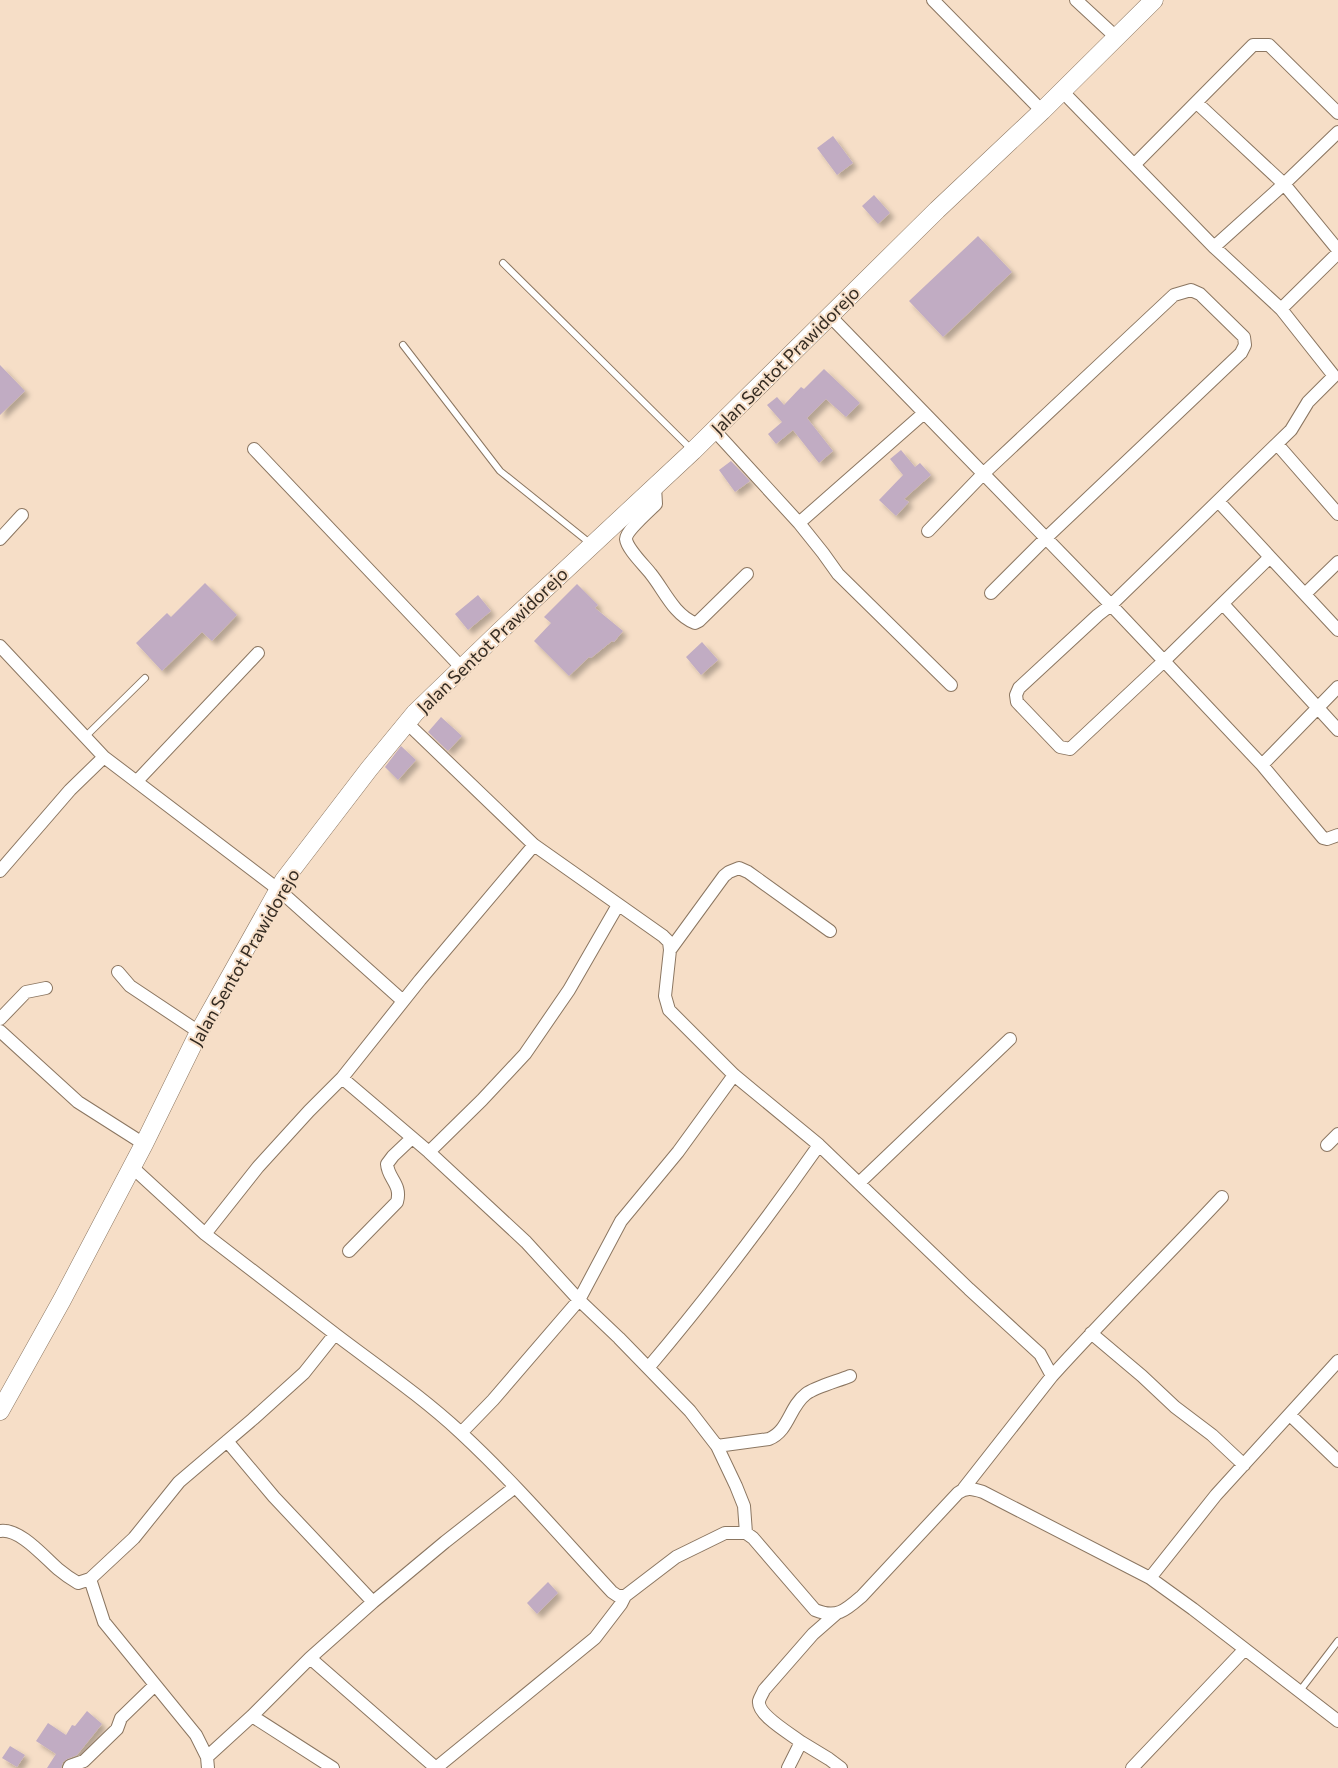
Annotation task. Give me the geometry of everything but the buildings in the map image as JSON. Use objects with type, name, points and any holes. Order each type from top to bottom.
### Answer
[{"type":"main road","name":"Jalan Sentot Prawidorejo","points":[[0,1411],[62,1300],[132,1167],[199,1032],[284,880],[363,776],[415,713],[693,451],[829,315],[1042,111],[1154,0]]},
{"type":"street","points":[[932,0],[1042,111]]},
{"type":"street","points":[[1076,0],[1117,38]]},
{"type":"street","points":[[1134,165],[1253,45],[1269,45],[1338,113]]},
{"type":"street","points":[[1062,91],[1214,247],[1281,309],[1337,376],[1308,402],[1291,430],[1277,444],[1111,605],[1019,688],[1016,695],[1017,702],[1060,747],[1070,749],[1164,661],[1270,557]]},
{"type":"street","points":[[1197,103],[1284,184],[1338,252],[1281,309]]},
{"type":"street","points":[[1214,247],[1338,132]]},
{"type":"street","points":[[928,531],[983,474],[1174,295],[1191,290],[1200,294],[1244,337],[1245,345],[1241,353],[1046,538],[991,593]]},
{"type":"street","points":[[829,315],[1164,661],[1262,765],[1323,838],[1327,839],[1338,835]]},
{"type":"street","points":[[799,524],[924,413]]},
{"type":"street","points":[[714,430],[824,553],[838,574],[951,685]]},
{"type":"street","points":[[1277,444],[1338,514]]},
{"type":"street","points":[[254,449],[462,668]]},
{"type":"street","points":[[655,487],[656,504],[628,533],[626,541],[653,576],[663,593],[684,616],[695,623],[699,621],[747,574]]},
{"type":"street","points":[[1218,500],[1338,630]]},
{"type":"street","points":[[0,539],[22,515]]},
{"type":"street","points":[[1305,594],[1338,562]]},
{"type":"street","points":[[1223,604],[1338,730]]},
{"type":"street","points":[[0,646],[104,757],[279,890],[403,1001]]},
{"type":"street","points":[[137,781],[258,654]]},
{"type":"street","points":[[1262,765],[1338,688]]},
{"type":"street","points":[[407,723],[534,845],[669,942],[670,950],[665,996],[669,1010],[734,1075],[819,1145],[969,1289],[1040,1354],[1052,1376]]},
{"type":"street","points":[[0,871],[70,790],[104,757]]},
{"type":"street","points":[[204,1234],[258,1166],[342,1078],[403,1001],[534,845]]},
{"type":"street","points":[[670,950],[724,876],[739,868],[748,872],[830,931]]},
{"type":"street","points":[[429,1152],[525,1054],[569,990],[618,905]]},
{"type":"street","points":[[118,972],[130,986],[199,1032]]},
{"type":"street","points":[[0,1018],[26,992],[46,988]]},
{"type":"street","points":[[0,1031],[78,1102],[144,1144]]},
{"type":"street","points":[[859,1183],[1010,1039]]},
{"type":"street","points":[[461,1433],[493,1400],[579,1300],[621,1221],[678,1152],[734,1075]]},
{"type":"street","points":[[342,1078],[429,1152],[526,1242],[579,1300],[690,1411],[717,1446],[736,1486],[744,1506],[746,1532]]},
{"type":"street","points":[[1327,1145],[1338,1134]]},
{"type":"street","points":[[348,1251],[397,1202],[399,1193],[387,1164],[412,1138]]},
{"type":"street","points":[[648,1368],[692,1315],[772,1211],[819,1145]]},
{"type":"street","points":[[132,1167],[204,1234],[424,1400],[461,1433],[515,1487],[612,1592],[618,1596],[625,1596]]},
{"type":"street","points":[[310,1658],[436,1768],[595,1638],[625,1596],[676,1557],[725,1533],[746,1532],[815,1610],[825,1614],[847,1610],[964,1488],[1052,1376],[1091,1333],[1155,1269],[1222,1197]]},
{"type":"street","points":[[1091,1333],[1176,1407],[1212,1435],[1244,1465]]},
{"type":"street","points":[[0,1531],[12,1532],[26,1541],[78,1584],[90,1579],[134,1538],[179,1482],[304,1373],[335,1334]]},
{"type":"street","points":[[1150,1578],[1216,1495],[1338,1361]]},
{"type":"street","points":[[717,1446],[774,1437],[782,1431],[806,1394],[850,1376]]},
{"type":"street","points":[[1290,1415],[1338,1462]]},
{"type":"street","points":[[227,1441],[274,1497],[373,1602]]},
{"type":"street","points":[[90,1579],[104,1622],[196,1736],[207,1762],[310,1658],[373,1602],[515,1487]]},
{"type":"street","points":[[964,1488],[983,1492],[1150,1578],[1338,1721]]},
{"type":"street","points":[[837,1613],[813,1634],[764,1690],[759,1700],[764,1715],[841,1768]]},
{"type":"street","points":[[1132,1768],[1245,1649]]},
{"type":"street","points":[[69,1768],[84,1761],[116,1728],[121,1718],[156,1685]]},
{"type":"street","points":[[252,1716],[332,1768]]},
{"type":"street","points":[[788,1768],[801,1742]]},
{"type":"lane","points":[[503,263],[693,451]]},
{"type":"lane","points":[[403,344],[500,471],[592,545]]},
{"type":"lane","points":[[85,737],[145,678]]},
{"type":"lane","points":[[1300,1692],[1338,1641]]}]
